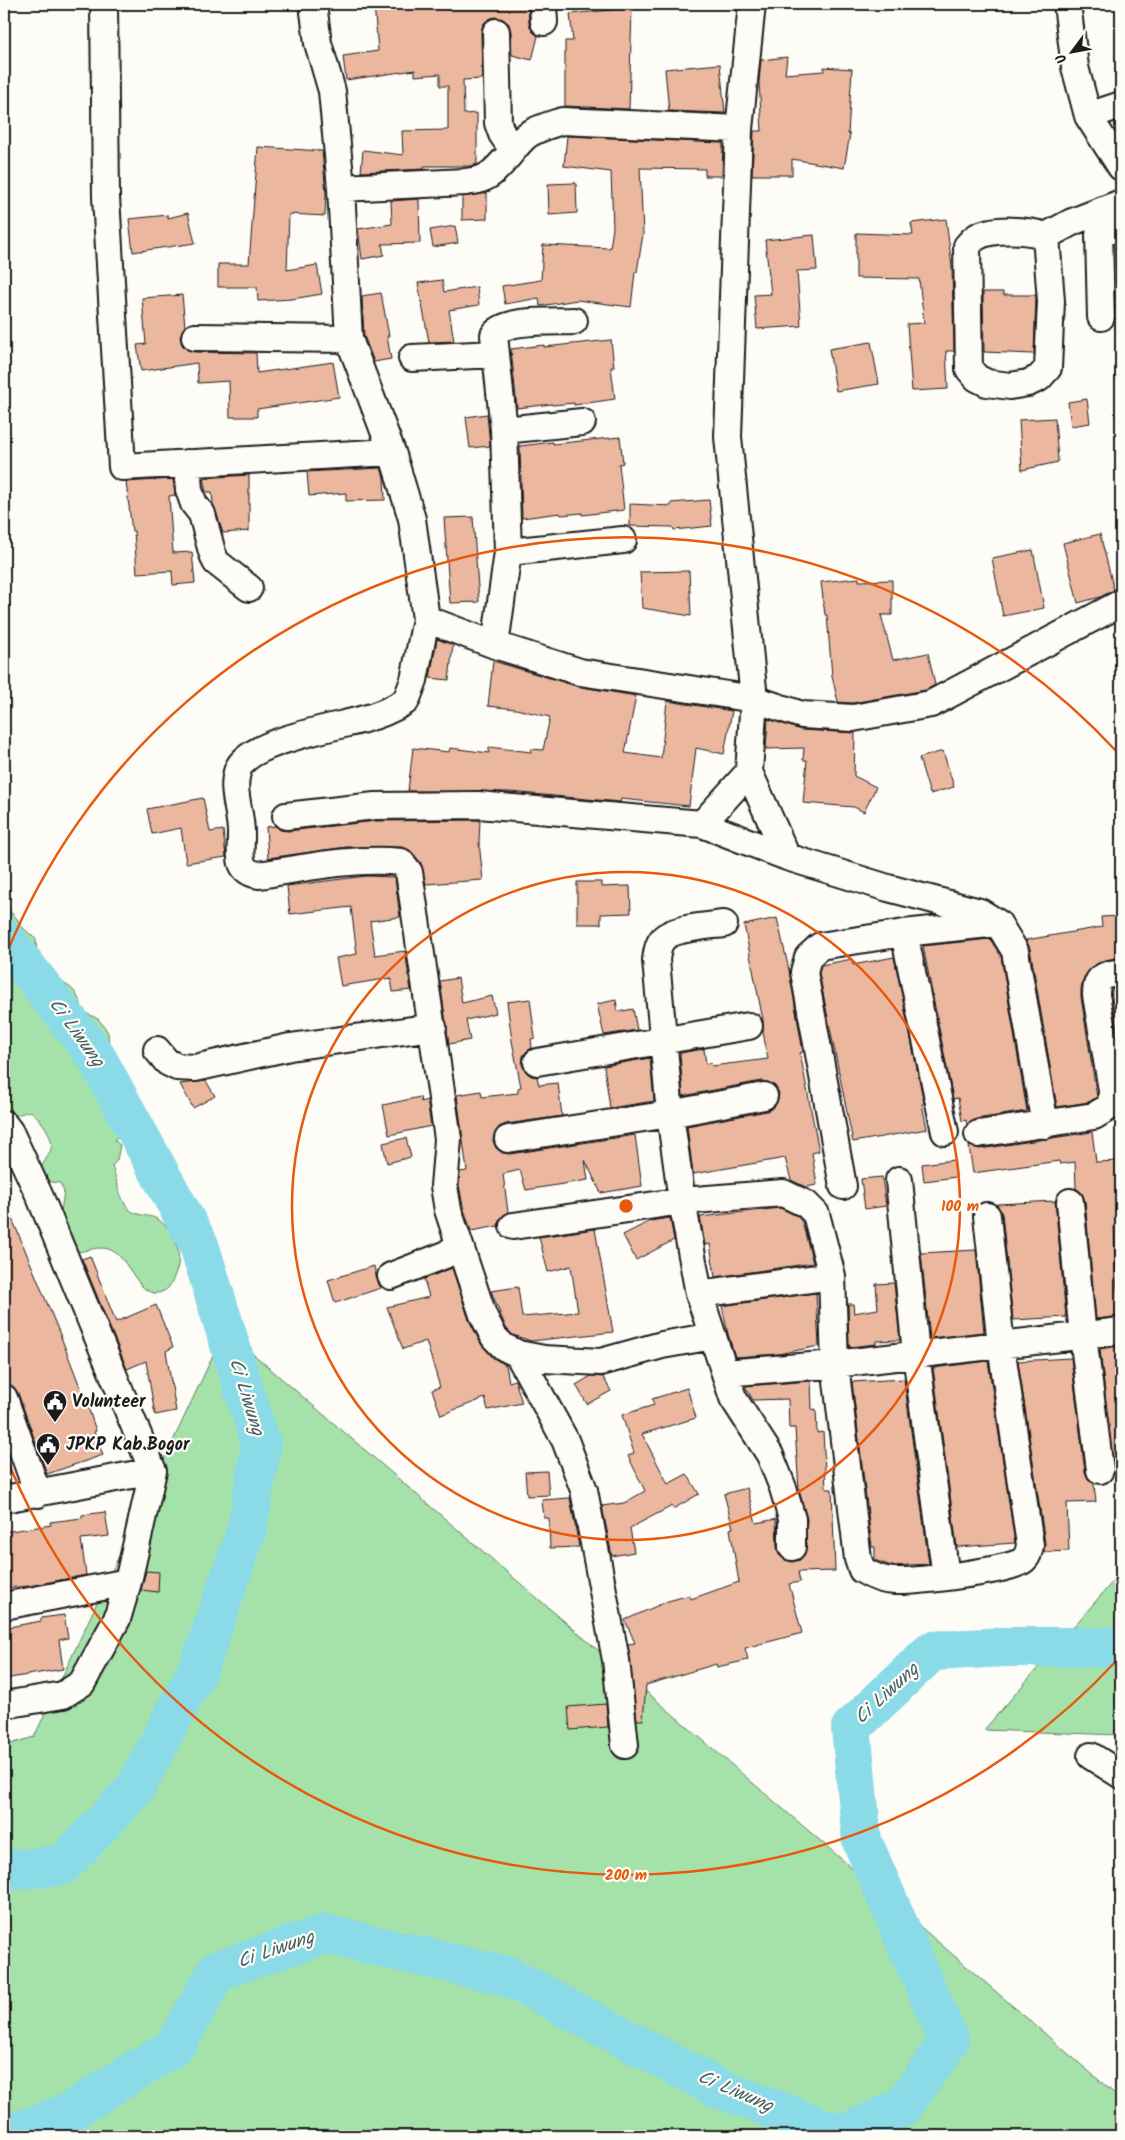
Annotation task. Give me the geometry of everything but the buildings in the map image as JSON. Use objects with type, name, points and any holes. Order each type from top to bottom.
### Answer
[{"type":"street","points":[[104,4],[106,197],[122,467],[392,452]]},
{"type":"street","points":[[313,4],[318,43],[332,91],[341,188],[349,339],[392,452],[412,519],[426,619],[414,680],[406,701],[390,711],[304,734],[266,747],[247,758],[238,767],[234,787],[242,833],[240,858],[244,868],[249,873],[259,875],[353,862],[401,862],[409,872],[448,1139],[444,1186],[448,1210],[483,1315],[494,1336],[504,1347],[518,1354],[544,1359],[601,1362],[662,1345],[713,1336]]},
{"type":"street","points":[[752,4],[739,129],[728,437],[754,699],[749,772],[787,857]]},
{"type":"street","points":[[1067,4],[1075,67],[1088,116],[1121,167]]},
{"type":"street","points":[[496,32],[497,114],[502,134],[512,149]]},
{"type":"street","points":[[1088,116],[1121,105]]},
{"type":"street","points":[[341,188],[466,182],[483,179],[495,171],[512,149],[528,135],[543,127],[562,122],[739,129]]},
{"type":"street","points":[[1046,236],[1051,302],[1048,368],[1039,378],[1028,383],[1010,386],[987,383],[977,378],[969,369],[967,246],[976,237],[990,233],[1032,231],[1046,236],[1072,222],[1121,203]]},
{"type":"street","points":[[1101,317],[1100,235],[1121,225]]},
{"type":"street","points":[[495,646],[508,552],[504,430],[494,333],[509,324],[574,321]]},
{"type":"street","points":[[195,337],[349,339]]},
{"type":"street","points":[[412,358],[496,354]]},
{"type":"street","points":[[504,430],[582,422]]},
{"type":"street","points":[[187,464],[188,490],[194,504],[202,514],[216,562],[249,588]]},
{"type":"street","points":[[508,552],[623,540]]},
{"type":"street","points":[[426,619],[495,646],[580,672],[754,699],[802,715],[853,718],[930,704],[1121,603]]},
{"type":"street","points":[[702,824],[749,772]]},
{"type":"street","points":[[286,816],[375,806],[478,805],[702,824],[787,857],[888,888],[980,912],[998,923],[1015,951],[1045,1124]]},
{"type":"street","points":[[843,1186],[804,972],[808,958],[820,946],[904,933],[998,923]]},
{"type":"street","points":[[724,924],[675,932],[667,935],[660,942],[656,960],[662,1042],[682,1201],[698,1294],[733,1398],[770,1454],[780,1479],[792,1519],[792,1547]]},
{"type":"street","points":[[904,933],[945,1132]]},
{"type":"street","points":[[978,1134],[1094,1116],[1111,1106],[1112,1090],[1096,995],[1096,985],[1104,975],[1121,972]]},
{"type":"street","points":[[537,1062],[749,1026]]},
{"type":"street","points":[[157,1050],[167,1062],[177,1068],[195,1068],[290,1048],[433,1027]]},
{"type":"street","points":[[508,1139],[670,1114],[764,1096]]},
{"type":"street","points":[[4,1124],[10,1132],[40,1197],[153,1471],[128,1582],[117,1619],[82,1683],[63,1695],[4,1705]]},
{"type":"street","points":[[899,1180],[916,1354],[946,1577]]},
{"type":"street","points":[[513,1226],[682,1201],[783,1193],[806,1204],[816,1214],[832,1276],[834,1364],[858,1559],[862,1570],[875,1578],[893,1582],[946,1577],[1011,1566],[1022,1561],[1029,1553],[1030,1545],[1001,1344],[987,1216]]},
{"type":"street","points":[[1070,1202],[1083,1336],[1100,1470]]},
{"type":"street","points":[[391,1276],[445,1256],[459,1245]]},
{"type":"street","points":[[698,1294],[832,1276]]},
{"type":"street","points":[[725,1373],[834,1364],[1121,1331]]},
{"type":"street","points":[[518,1354],[565,1440],[584,1490],[616,1660],[624,1745]]},
{"type":"street","points":[[4,1398],[38,1494]]},
{"type":"street","points":[[4,1499],[153,1471]]},
{"type":"street","points":[[4,1606],[128,1582]]},
{"type":"street","points":[[1091,1756],[1121,1775]]},
{"type":"green space","points":[[4,891],[9,911],[23,928],[36,939],[38,970],[44,975],[71,988],[84,1012],[98,1019],[104,1026],[108,1033],[110,1057],[122,1080],[137,1099],[140,1106],[137,1122],[114,1140],[120,1145],[117,1160],[112,1166],[121,1194],[129,1209],[132,1212],[157,1219],[172,1234],[175,1241],[179,1256],[177,1269],[169,1287],[164,1291],[155,1293],[147,1291],[116,1253],[108,1249],[100,1248],[77,1252],[65,1242],[60,1218],[64,1191],[60,1183],[44,1181],[40,1174],[51,1149],[48,1133],[31,1111],[10,1116],[4,1111]]},
{"type":"green space","points":[[225,1330],[1121,2099],[1121,2136],[4,2136],[4,1746],[34,1737]]},
{"type":"green space","points":[[1121,1572],[1121,1735],[984,1730]]},
{"type":"waterway","name":"Ci Liwung","points":[[4,938],[95,1055],[199,1245],[261,1445],[247,1529],[199,1667],[134,1790],[63,1865],[4,1871]]},
{"type":"waterway","name":"Ci Liwung","points":[[6,2136],[68,2113],[175,2046],[217,1971],[324,1934],[507,1976],[718,2088],[841,2135],[902,2108],[949,2041],[862,1841],[851,1728],[932,1651],[1004,1647],[1121,1647]]},
{"type":"place","name":"Volunteer","points":[[55,1423]]},
{"type":"place","name":"JPKP Kab.Bogor","points":[[48,1466]]}]
